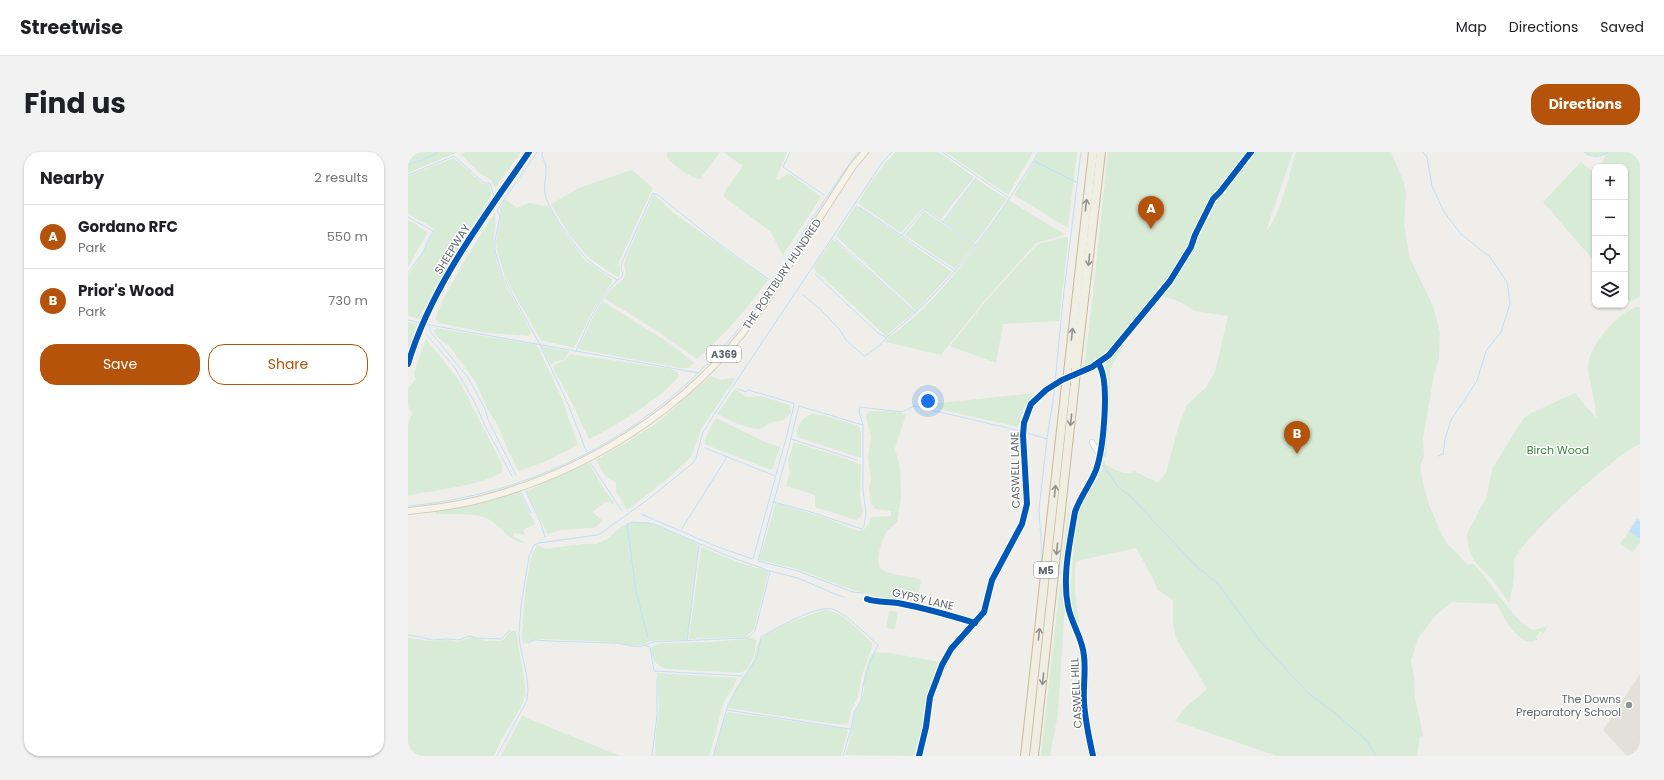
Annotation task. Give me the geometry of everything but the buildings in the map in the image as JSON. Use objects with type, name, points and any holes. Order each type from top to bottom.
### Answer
[{"type":"highway","name":"M5","points":[[1025,756],[1093,152]]},
{"type":"highway","name":"M5","points":[[1034,756],[1101,152]]},
{"type":"main road","name":"THE PORTBURY HUNDRED","points":[[408,511],[473,501],[532,484],[593,456],[629,436],[662,411],[704,375],[734,344],[755,318],[854,166],[865,152]]},
{"type":"street","name":"SHEEPWAY","points":[[408,364],[422,323],[465,246],[529,152]]},
{"type":"street","name":"CASWELL LANE","points":[[919,756],[926,727],[930,697],[942,666],[951,649],[984,612],[992,580],[1022,524],[1026,512],[1027,496],[1023,435],[1027,414],[1031,404],[1046,390],[1062,380],[1098,363],[1109,355],[1170,281],[1191,247],[1195,235],[1213,199],[1251,152]]},
{"type":"street","name":"CASWELL HILL","points":[[1093,756],[1088,734],[1084,702],[1084,655],[1071,619],[1067,586],[1068,564],[1075,512],[1095,472],[1101,444],[1105,400],[1103,374],[1098,363]]},
{"type":"street","points":[[1097,451],[1093,443],[1101,444]]},
{"type":"street","name":"GYPSY LANE","points":[[867,599],[875,602],[896,602],[926,608],[975,623]]},
{"type":"shaded area","name":"The Downs Preparatory School","points":[[1640,674],[1640,756],[1627,756],[1603,730]]},
{"type":"green space","points":[[408,152],[458,152],[408,173]]},
{"type":"green space","points":[[466,152],[521,152],[495,188],[491,180],[478,172],[461,154]]},
{"type":"green space","points":[[667,152],[720,152],[700,179],[692,177],[674,164],[667,158]]},
{"type":"green space","points":[[723,152],[787,152],[776,179],[779,180],[787,174],[792,175],[821,197],[783,255],[770,231],[725,198],[724,195],[726,189],[743,166]]},
{"type":"green space","points":[[895,152],[939,152],[974,177],[941,219],[923,208],[901,233],[858,203],[874,177]]},
{"type":"green space","points":[[945,152],[1033,152],[1008,195]]},
{"type":"green space","points":[[1040,152],[1077,152],[1068,228],[1014,195]]},
{"type":"green space","points":[[1108,152],[1248,152],[1220,190],[1211,198],[1206,208],[1204,208],[1191,243],[1172,275],[1119,340],[1102,356],[1084,369],[1093,294]]},
{"type":"green space","points":[[1253,152],[1293,152],[1266,231],[1275,217],[1296,152],[1391,152],[1404,183],[1406,193],[1404,224],[1410,259],[1433,306],[1440,332],[1439,359],[1434,375],[1423,439],[1424,456],[1420,466],[1429,505],[1447,544],[1468,566],[1472,563],[1475,565],[1503,602],[1520,621],[1527,627],[1534,630],[1548,626],[1541,637],[1543,633],[1540,631],[1536,637],[1538,639],[1532,642],[1526,641],[1519,637],[1513,631],[1497,604],[1453,602],[1437,614],[1418,638],[1411,661],[1414,677],[1415,697],[1423,736],[1420,737],[1417,756],[1276,756],[1175,721],[1187,706],[1207,689],[1176,638],[1173,622],[1173,600],[1157,589],[1152,576],[1136,548],[1076,561],[1075,588],[1080,632],[1072,611],[1070,595],[1077,513],[1098,472],[1103,468],[1100,465],[1101,461],[1105,461],[1105,464],[1119,472],[1130,473],[1134,471],[1158,483],[1166,473],[1178,428],[1186,406],[1206,387],[1215,372],[1228,316],[1195,311],[1180,302],[1162,296],[1196,243],[1209,211]]},
{"type":"green space","points":[[1584,152],[1640,152],[1640,297],[1630,302],[1628,300],[1628,164],[1601,164],[1606,154],[1592,156]]},
{"type":"green space","points":[[454,158],[483,184],[489,184],[492,194],[436,286],[419,319],[408,315],[408,275],[416,264],[434,230],[408,213],[408,176]]},
{"type":"green space","points":[[1581,162],[1592,171],[1592,259],[1543,202]]},
{"type":"green space","points":[[632,170],[653,188],[619,262],[620,275],[617,277],[589,258],[570,236],[551,204],[579,188]]},
{"type":"green space","points":[[976,179],[1007,199],[975,243],[944,222]]},
{"type":"green space","points":[[654,194],[671,211],[768,280],[735,321],[717,341],[697,359],[659,332],[604,298],[611,289],[623,280],[626,272],[624,265],[626,257]]},
{"type":"green space","points":[[505,199],[517,208],[528,203],[544,206],[548,205],[563,231],[586,261],[612,279],[612,282],[594,309],[574,348],[541,340],[505,278],[496,241],[500,221],[500,209]]},
{"type":"green space","points":[[1009,200],[1065,234],[1036,243],[985,300],[941,355],[885,342],[923,309],[955,274]]},
{"type":"green space","points":[[856,205],[952,272],[916,311],[836,236]]},
{"type":"green space","points":[[924,211],[975,245],[955,269],[905,235]]},
{"type":"green space","points":[[495,213],[494,248],[497,264],[505,284],[531,332],[529,336],[482,332],[439,323],[436,320],[443,300],[451,285]]},
{"type":"green space","points":[[408,220],[428,232],[408,267]]},
{"type":"green space","points":[[1065,237],[1068,238],[1068,241],[1059,321],[1003,324],[996,363],[950,346],[991,295],[1034,248],[1039,244]]},
{"type":"green space","points":[[833,239],[914,312],[886,336],[813,268]]},
{"type":"green space","points":[[602,301],[669,343],[694,363],[689,368],[679,368],[578,349]]},
{"type":"green space","name":"Birch Wood","points":[[1640,307],[1640,444],[1628,451],[1593,478],[1553,514],[1523,547],[1514,560],[1513,586],[1509,603],[1492,579],[1474,561],[1469,549],[1467,534],[1487,496],[1492,469],[1524,418],[1531,413],[1575,393],[1597,419],[1588,371],[1589,359],[1598,341],[1612,323],[1628,310]]},
{"type":"green space","points":[[408,322],[417,324],[408,350]]},
{"type":"green space","points":[[437,328],[537,345],[562,399],[578,445],[544,462],[519,471],[475,381],[450,347],[435,335],[434,331]]},
{"type":"green space","points":[[426,339],[458,379],[502,464],[502,472],[495,476],[471,484],[408,495],[408,425],[412,413],[408,406],[408,389],[416,379],[414,373]]},
{"type":"green space","points":[[1120,345],[1124,345],[1110,369],[1110,400],[1106,458],[1103,457],[1102,452],[1106,395],[1105,365]]},
{"type":"green space","points":[[541,346],[569,351],[564,360],[555,361],[551,365]]},
{"type":"green space","points":[[570,354],[672,369],[678,373],[679,376],[661,394],[649,403],[612,427],[589,439],[554,370],[554,365],[565,360]]},
{"type":"green space","points":[[710,376],[721,380],[732,378],[735,379],[701,429],[692,456],[666,480],[627,510],[616,491],[616,483],[606,477],[596,460],[661,420]]},
{"type":"green space","points":[[735,389],[746,397],[761,396],[789,405],[791,412],[784,420],[771,422],[761,429],[748,428],[738,424],[717,414]]},
{"type":"green space","points":[[1034,393],[1024,407],[1018,427],[922,405]]},
{"type":"green space","points":[[871,411],[901,412],[906,415],[895,448],[900,469],[901,498],[897,522],[887,531],[883,539],[879,553],[879,567],[894,574],[921,580],[917,604],[874,596],[853,590],[797,569],[759,560],[776,503],[826,518],[857,531],[863,530],[868,525],[871,517],[891,516],[891,511],[876,509],[871,504],[869,488],[871,480],[868,458],[871,437],[866,414]]},
{"type":"green space","points":[[812,414],[823,415],[859,426],[861,433],[861,458],[797,437],[798,426],[806,417]]},
{"type":"green space","points":[[716,418],[765,442],[780,447],[772,470],[704,444],[707,434]]},
{"type":"green space","points":[[794,442],[861,465],[860,496],[863,512],[861,516],[856,520],[817,508],[815,506],[815,495],[786,486],[790,473],[788,460]]},
{"type":"green space","points":[[589,463],[605,491],[614,502],[612,505],[610,502],[605,502],[592,512],[603,521],[594,528],[561,530],[548,534],[526,491]]},
{"type":"green space","points":[[519,491],[535,524],[523,530],[525,535],[514,533],[513,536],[526,543],[510,537],[493,522],[484,517],[463,514],[436,514],[435,511],[489,500]]},
{"type":"green space","points":[[1069,502],[1065,604],[1057,719],[1050,756],[1041,756],[1060,585],[1062,583],[1063,576],[1061,574]]},
{"type":"green space","points":[[634,522],[648,522],[699,543],[688,640],[650,641],[644,645],[633,646],[612,642],[541,639],[524,644],[522,638],[526,589],[530,563],[537,545],[546,549],[582,544],[597,544],[607,539],[622,526]]},
{"type":"green space","points":[[1629,531],[1640,539],[1640,542],[1633,552],[1620,544]]},
{"type":"green space","points":[[701,547],[740,563],[769,571],[754,629],[746,637],[689,639]]},
{"type":"green space","points":[[825,610],[837,613],[844,617],[872,643],[861,678],[858,697],[851,711],[848,725],[728,708],[735,690],[753,662],[758,644],[763,637],[789,623]]},
{"type":"green space","points":[[889,611],[898,612],[895,629],[886,628]]},
{"type":"green space","points":[[511,631],[516,631],[525,686],[525,696],[520,709],[502,738],[494,756],[408,756],[408,638],[430,641],[447,640],[458,642],[472,637],[486,641],[502,641]]},
{"type":"green space","points":[[753,638],[756,640],[752,659],[748,668],[740,673],[667,669],[657,664],[652,654],[652,646],[661,643],[713,642]]},
{"type":"green space","points":[[874,652],[890,653],[941,662],[927,698],[921,735],[913,756],[845,755],[849,743],[854,713],[860,703],[864,691],[864,677],[870,657]]},
{"type":"green space","points":[[657,673],[737,678],[723,705],[709,756],[656,756],[655,741],[659,706]]},
{"type":"green space","points":[[728,712],[847,729],[848,731],[841,756],[713,756],[725,714]]},
{"type":"green space","points":[[522,716],[620,756],[501,756]]},
{"type":"water","points":[[1637,519],[1640,521],[1640,539],[1629,531]]},
{"type":"waterway","points":[[408,165],[438,152]]},
{"type":"waterway","points":[[537,152],[497,210],[500,216],[495,240],[495,251],[503,277],[540,345],[568,404],[587,453]]},
{"type":"waterway","points":[[542,152],[546,167],[544,187],[545,194],[557,220],[577,248],[589,261],[617,280]]},
{"type":"waterway","points":[[790,152],[783,167],[824,195]]},
{"type":"waterway","points":[[408,506],[458,499],[506,487],[553,469],[597,448],[639,421],[679,391],[715,356],[747,318],[858,152]]},
{"type":"waterway","points":[[497,756],[527,700],[528,683],[519,634],[521,606],[529,556],[534,545],[597,535],[601,533],[646,501],[693,463],[696,458],[703,432],[717,410],[881,164],[892,152]]},
{"type":"waterway","points":[[942,152],[1009,198]]},
{"type":"waterway","points":[[803,295],[822,311],[840,330],[846,340],[864,356],[870,353],[910,318],[952,275],[989,228],[1039,152]]},
{"type":"waterway","points":[[1055,382],[1063,300],[1081,152]]},
{"type":"waterway","points":[[1423,152],[1427,157],[1432,186],[1444,212],[1461,234],[1490,257],[1507,282],[1510,304],[1501,332],[1486,351],[1477,381],[1451,420],[1445,439],[1443,454],[1438,456]]},
{"type":"waterway","points":[[1584,152],[1596,156],[1608,152]]},
{"type":"waterway","points":[[408,175],[454,156],[484,183],[490,183],[494,196]]},
{"type":"waterway","points":[[1034,161],[1078,183]]},
{"type":"waterway","points":[[943,222],[976,178]]},
{"type":"waterway","points":[[480,215],[506,180]]},
{"type":"waterway","points":[[576,351],[595,310],[607,292],[622,276],[622,262],[653,193],[658,195],[715,241],[771,281]]},
{"type":"waterway","points":[[859,207],[955,271]]},
{"type":"waterway","points":[[902,235],[924,209],[976,245]]},
{"type":"waterway","points":[[408,217],[433,231],[425,246],[426,248],[408,273]]},
{"type":"waterway","points":[[836,240],[916,313]]},
{"type":"waterway","points":[[815,274],[879,334],[886,337]]},
{"type":"waterway","points":[[408,320],[421,323]]},
{"type":"waterway","points":[[424,324],[699,373]]},
{"type":"waterway","points":[[429,325],[430,331],[469,379],[516,475]]},
{"type":"waterway","points":[[426,334],[455,368],[475,403],[485,426],[512,476]]},
{"type":"waterway","points":[[1040,564],[1042,557],[1039,509],[1055,387]]},
{"type":"waterway","points":[[641,514],[718,547],[753,559],[794,405],[793,403],[748,390],[746,392],[738,389]]},
{"type":"waterway","points":[[863,593],[853,592],[798,571],[758,561],[799,406],[863,425],[859,411],[860,407],[902,412],[914,406],[1021,431]]},
{"type":"waterway","points":[[774,502],[811,512],[862,529],[864,526],[866,513],[863,490],[863,425]]},
{"type":"waterway","points":[[1024,432],[1047,439]]},
{"type":"waterway","points":[[791,439],[857,460]]},
{"type":"waterway","points":[[705,448],[775,476]]},
{"type":"waterway","points":[[681,530],[727,457]]},
{"type":"waterway","points":[[591,464],[622,511]]},
{"type":"waterway","points":[[1103,465],[1118,487],[1131,497],[1193,563],[1219,585],[1260,641],[1308,693],[1336,714],[1368,742],[1376,756]]},
{"type":"waterway","points":[[526,492],[540,521],[545,537]]},
{"type":"waterway","points":[[521,493],[531,513]]},
{"type":"waterway","points":[[648,638],[636,591],[627,524],[633,522],[654,524],[728,556],[770,571],[798,578],[844,597]]},
{"type":"waterway","points":[[687,640],[699,546]]},
{"type":"waterway","points":[[528,643],[535,640],[613,643],[637,647],[653,642],[749,637],[755,631],[770,572]]},
{"type":"waterway","points":[[713,756],[728,705],[737,688],[757,658],[761,637],[796,618],[825,609],[832,609],[843,615],[878,645],[869,664],[863,685],[861,701],[854,712],[851,729],[843,756]]},
{"type":"waterway","points":[[408,635],[432,640],[459,640],[470,636],[476,638],[501,639],[510,630]]},
{"type":"waterway","points":[[646,646],[650,647],[654,671],[743,676]]},
{"type":"waterway","points":[[652,756],[657,715],[657,679]]},
{"type":"waterway","points":[[727,710],[850,729]]},
{"type":"cycle path","points":[[408,364],[418,335],[444,280],[477,228],[529,152]]},
{"type":"cycle path","points":[[919,756],[926,727],[930,697],[942,665],[951,649],[984,612],[992,580],[1022,524],[1027,504],[1023,435],[1024,423],[1031,404],[1046,390],[1062,380],[1092,367],[1109,355],[1170,281],[1191,247],[1195,235],[1213,199],[1251,152]]},
{"type":"cycle path","points":[[1093,756],[1087,729],[1085,709],[1085,662],[1083,650],[1068,606],[1066,595],[1066,571],[1075,512],[1091,481],[1099,460],[1103,432],[1105,399],[1102,372],[1098,363]]},
{"type":"cycle path","points":[[867,599],[908,605],[975,623]]},
{"type":"place","name":"Gordano RFC","points":[[1151,229]]},
{"type":"place","name":"Prior's Wood","points":[[1297,454]]},
{"type":"place","name":"The Downs Preparatory School","points":[[1629,705]]}]
